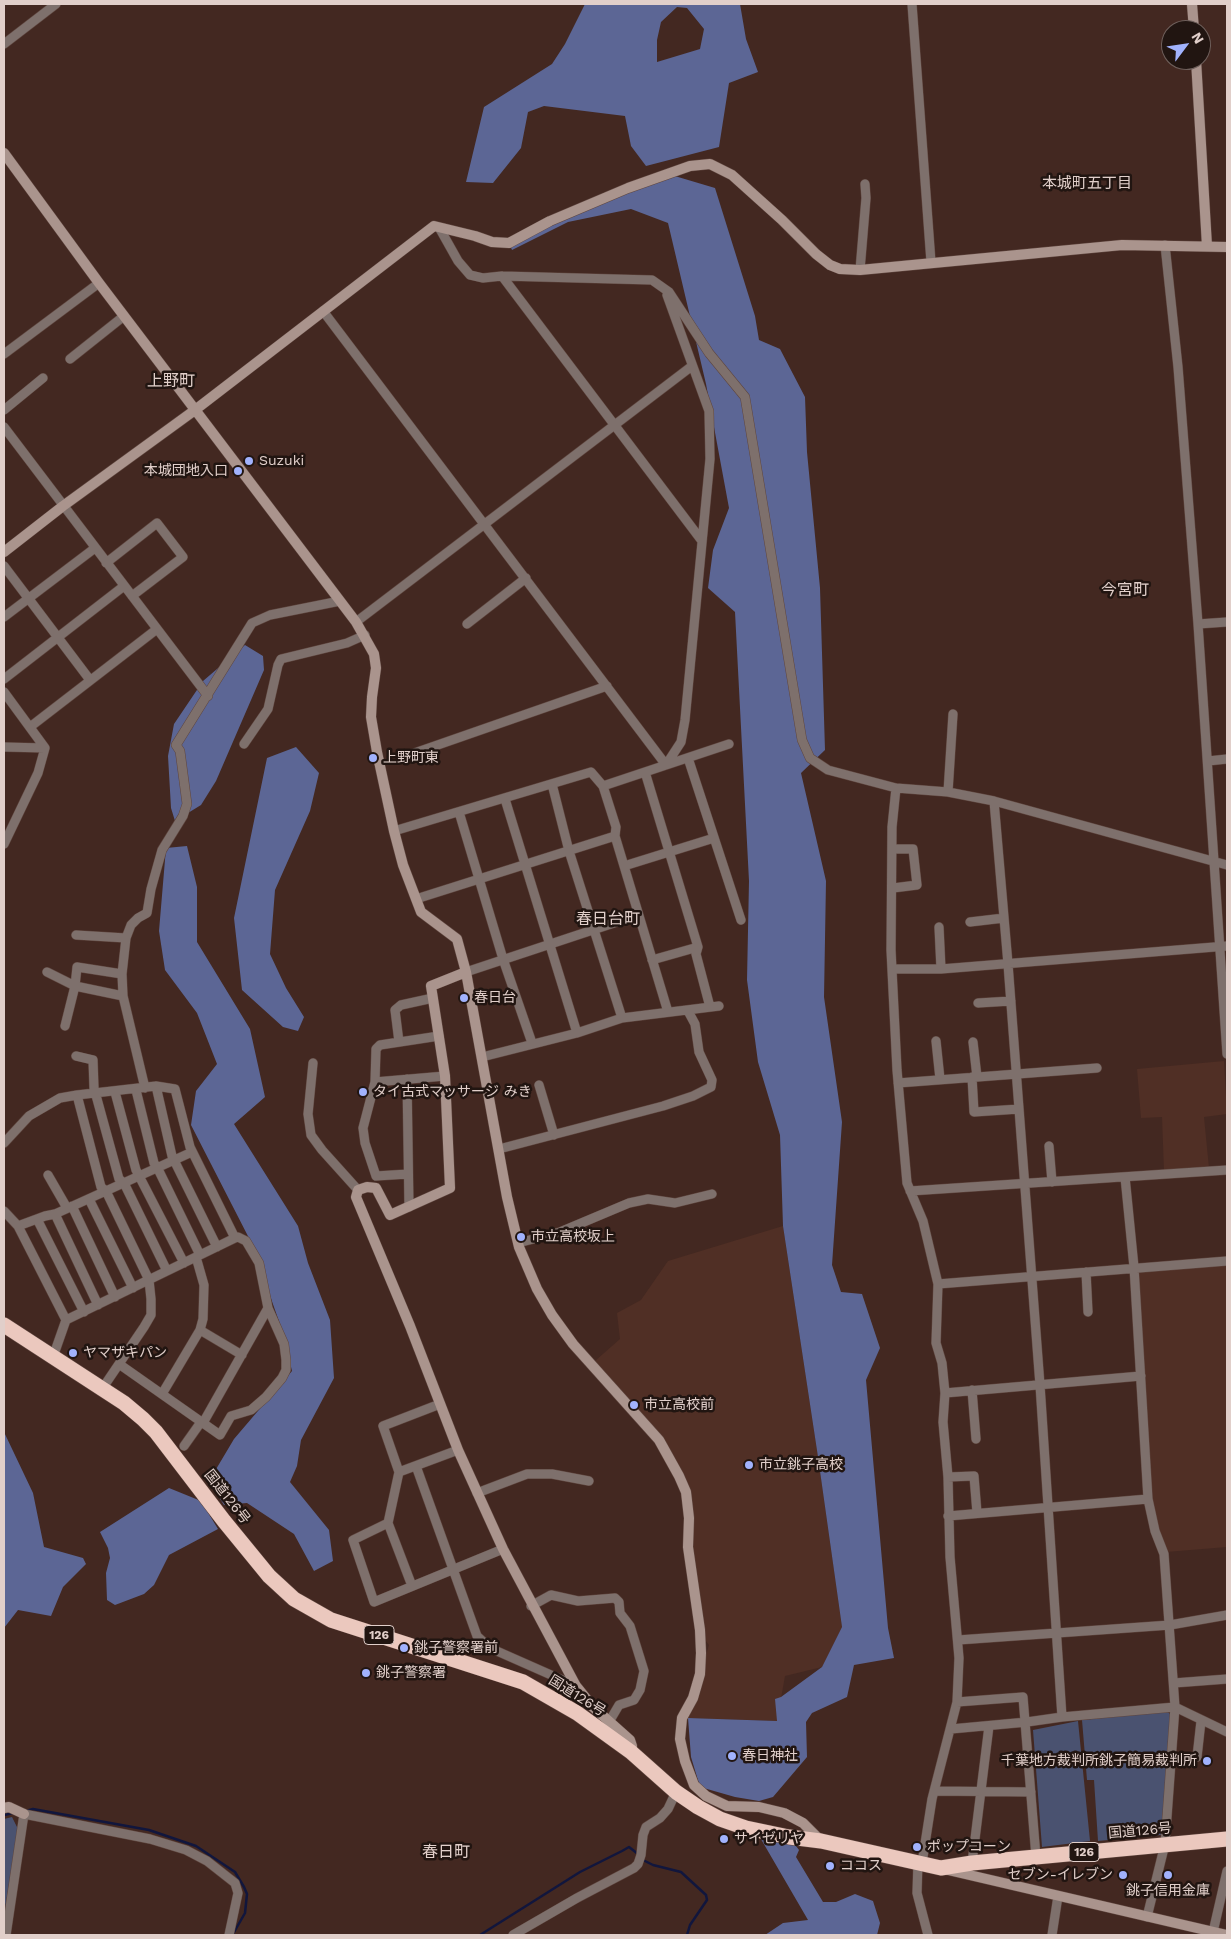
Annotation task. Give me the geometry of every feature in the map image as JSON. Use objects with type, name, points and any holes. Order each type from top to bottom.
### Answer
[{"type":"highway","name":"国道126号","points":[[4,1326],[134,1411],[156,1432],[269,1576],[294,1599],[330,1620],[523,1682],[577,1713],[631,1752],[676,1792],[703,1810],[733,1823],[789,1837],[822,1841],[941,1868],[972,1863],[1227,1839]]},
{"type":"street","points":[[4,44],[56,4]]},
{"type":"street","points":[[912,4],[931,262]]},
{"type":"street","points":[[1192,4],[1193,20]]},
{"type":"street","points":[[1197,70],[1207,246]]},
{"type":"street","points":[[4,153],[124,316],[365,635],[374,654],[376,668],[371,717],[376,752],[394,830],[421,912],[457,939],[466,972],[507,1197],[518,1243],[537,1289],[552,1315],[573,1344],[659,1440],[671,1459],[686,1492],[689,1518],[688,1547],[700,1630],[701,1653],[700,1674],[693,1698],[682,1718],[680,1739],[685,1761],[694,1785],[706,1796],[726,1806],[760,1807],[784,1813],[803,1823],[822,1841]]},
{"type":"street","points":[[4,552],[63,506],[195,410],[434,226],[492,242],[509,243],[550,221],[628,188],[690,166],[710,164],[732,176],[782,220],[816,254],[830,265],[840,269],[860,270],[1122,245],[1227,247]]},
{"type":"street","points":[[860,270],[866,198],[865,184]]},
{"type":"street","points":[[440,229],[458,261],[470,275],[483,278],[502,276],[652,280],[669,292],[708,353],[745,397],[802,740],[810,758],[828,770],[896,788],[948,792],[994,802],[1227,865]]},
{"type":"street","points":[[1165,245],[1178,367],[1214,861],[1223,946],[1227,1054]]},
{"type":"street","points":[[502,276],[702,541]]},
{"type":"street","points":[[4,354],[100,283]]},
{"type":"street","points":[[664,289],[709,411],[710,459],[685,720],[681,742],[666,765]]},
{"type":"street","points":[[323,311],[666,765]]},
{"type":"street","points":[[70,359],[124,316]]},
{"type":"street","points":[[356,622],[692,366]]},
{"type":"street","points":[[4,410],[43,378]]},
{"type":"street","points":[[4,427],[208,696]]},
{"type":"street","points":[[106,563],[158,523],[183,557],[132,596]]},
{"type":"street","points":[[4,617],[95,548]]},
{"type":"street","points":[[4,566],[90,680]]},
{"type":"street","points":[[467,624],[526,578]]},
{"type":"street","points":[[4,680],[124,586]]},
{"type":"street","points":[[162,1394],[200,1330],[205,1302],[198,1256],[154,1163],[123,996],[122,974],[126,938],[131,925],[147,913],[151,889],[162,850],[187,804],[180,752],[176,745],[252,623],[270,615],[340,601]]},
{"type":"street","points":[[1198,624],[1227,622]]},
{"type":"street","points":[[30,727],[156,629]]},
{"type":"street","points":[[244,744],[268,709],[281,659],[347,643],[365,635]]},
{"type":"street","points":[[406,756],[607,686]]},
{"type":"street","points":[[4,692],[45,748]]},
{"type":"street","points":[[948,792],[953,714]]},
{"type":"street","points":[[603,786],[729,744]]},
{"type":"street","points":[[4,747],[45,748]]},
{"type":"street","points":[[4,844],[38,773],[45,748]]},
{"type":"street","points":[[688,758],[741,920]]},
{"type":"street","points":[[1208,761],[1227,760]]},
{"type":"street","points":[[394,830],[592,772],[603,786],[616,827],[615,836],[668,1012]]},
{"type":"street","points":[[482,1057],[622,1018],[715,1007],[696,954],[698,947],[645,772]]},
{"type":"street","points":[[552,784],[569,850],[622,1018]]},
{"type":"street","points":[[896,788],[892,827],[892,969],[898,1083],[907,1183],[910,1192],[916,1200],[923,1221],[938,1284],[936,1343],[942,1363],[945,1393],[943,1422],[948,1477],[952,1583],[958,1640],[957,1702],[934,1791],[920,1863],[917,1893],[928,1935]]},
{"type":"street","points":[[505,799],[577,1032]]},
{"type":"street","points":[[994,802],[1040,1385],[1062,1717]]},
{"type":"street","points":[[458,812],[532,1043]]},
{"type":"street","points":[[416,900],[615,836]]},
{"type":"street","points":[[624,866],[714,838]]},
{"type":"street","points":[[892,849],[913,849],[916,885],[893,888]]},
{"type":"street","points":[[358,1190],[367,1187],[376,1188],[390,1215],[450,1188],[446,1076],[431,986],[466,972],[638,915]]},
{"type":"street","points":[[970,922],[1004,918]]},
{"type":"street","points":[[939,927],[942,969]]},
{"type":"street","points":[[76,935],[126,938]]},
{"type":"street","points":[[892,969],[942,969],[1223,946]]},
{"type":"street","points":[[652,960],[698,947]]},
{"type":"street","points":[[65,1026],[77,967],[122,974]]},
{"type":"street","points":[[47,972],[74,986],[123,996]]},
{"type":"street","points":[[399,1042],[395,1010],[400,1005],[433,998]]},
{"type":"street","points":[[978,1003],[1011,1001]]},
{"type":"street","points":[[499,1149],[663,1106],[693,1096],[711,1087],[712,1080],[699,1052],[695,1024],[688,1010]]},
{"type":"street","points":[[408,1174],[376,1176],[365,1144],[363,1128],[375,1082],[376,1049],[380,1045],[439,1036]]},
{"type":"street","points":[[936,1041],[940,1079]]},
{"type":"street","points":[[973,1042],[974,1112],[1019,1109]]},
{"type":"street","points":[[76,1056],[93,1060],[94,1088],[119,1180],[124,1183],[168,1271]]},
{"type":"street","points":[[314,1063],[308,1114],[311,1135],[358,1190]]},
{"type":"street","points":[[898,1083],[1097,1068]]},
{"type":"street","points":[[375,1082],[446,1076]]},
{"type":"street","points":[[407,1079],[409,1207]]},
{"type":"street","points":[[539,1085],[554,1135]]},
{"type":"street","points":[[156,1086],[172,1156],[217,1247]]},
{"type":"street","points":[[4,1143],[23,1121],[36,1111],[60,1098],[156,1086],[175,1088],[192,1152],[235,1238]]},
{"type":"street","points":[[115,1092],[136,1170],[184,1263]]},
{"type":"street","points":[[77,1095],[101,1186],[106,1191],[149,1280],[150,1315],[102,1389]]},
{"type":"street","points":[[1049,1146],[1052,1182]]},
{"type":"street","points":[[18,1226],[55,1214],[192,1152]]},
{"type":"street","points":[[910,1192],[1227,1170]]},
{"type":"street","points":[[48,1175],[69,1207],[115,1297]]},
{"type":"street","points":[[1125,1177],[1134,1267],[1148,1499],[1155,1531],[1164,1554],[1175,1707],[1165,1844],[1147,1917]]},
{"type":"street","points":[[358,1190],[356,1197],[458,1450],[503,1550],[531,1606],[576,1686],[592,1708],[630,1740],[631,1752]]},
{"type":"street","points":[[518,1243],[560,1232],[629,1203],[648,1199],[675,1203],[712,1194]]},
{"type":"street","points":[[89,1199],[133,1288]]},
{"type":"street","points":[[4,1211],[18,1226],[66,1320],[53,1357]]},
{"type":"street","points":[[55,1214],[98,1305]]},
{"type":"street","points":[[37,1219],[84,1312]]},
{"type":"street","points":[[66,1320],[235,1238],[238,1237],[246,1241],[256,1257],[268,1308],[284,1344],[286,1370],[282,1378],[266,1397],[251,1410],[231,1416],[220,1434],[118,1364]]},
{"type":"street","points":[[938,1284],[1227,1261]]},
{"type":"street","points":[[1086,1272],[1088,1312]]},
{"type":"street","points":[[184,1446],[202,1422],[268,1308]]},
{"type":"street","points":[[200,1330],[242,1355]]},
{"type":"street","points":[[945,1393],[1141,1376]]},
{"type":"street","points":[[972,1390],[976,1439]]},
{"type":"street","points":[[412,1586],[388,1523],[399,1472],[383,1426],[440,1404]]},
{"type":"street","points":[[399,1472],[458,1450]]},
{"type":"street","points":[[416,1466],[477,1636],[490,1648],[576,1686]]},
{"type":"street","points":[[477,1493],[527,1474],[552,1474],[589,1481]]},
{"type":"street","points":[[948,1477],[974,1476],[977,1513]]},
{"type":"street","points":[[948,1516],[1148,1499]]},
{"type":"street","points":[[388,1523],[352,1540],[374,1602],[503,1550]]},
{"type":"street","points":[[531,1606],[551,1595],[578,1601],[615,1598],[618,1602],[620,1613],[630,1626],[644,1671],[640,1690],[634,1700],[619,1705],[609,1722]]},
{"type":"street","points":[[958,1640],[1170,1625],[1227,1615]]},
{"type":"street","points":[[1174,1683],[1227,1679]]},
{"type":"street","points":[[957,1702],[1023,1697],[1027,1722],[1036,1857]]},
{"type":"street","points":[[951,1729],[1175,1707],[1227,1732]]},
{"type":"street","points":[[1197,1757],[1201,1721]]},
{"type":"street","points":[[972,1863],[989,1726]]},
{"type":"street","points":[[934,1791],[1031,1792]]},
{"type":"street","points":[[514,1935],[577,1898],[634,1868],[638,1864],[641,1855],[643,1835],[646,1827],[660,1818],[668,1808],[676,1792]]},
{"type":"street","points":[[4,1808],[10,1807],[24,1814],[150,1839],[186,1850],[207,1861],[235,1883],[238,1893],[229,1935]]},
{"type":"street","points":[[6,1935],[24,1814]]},
{"type":"street","points":[[941,1868],[1227,1934]]},
{"type":"street","points":[[1213,1932],[1227,1871]]},
{"type":"street","points":[[1052,1935],[1058,1896]]},
{"type":"shaded area","points":[[585,4],[740,4],[746,39],[758,72],[729,83],[719,147],[646,166],[631,146],[625,116],[544,106],[528,112],[521,148],[493,183],[466,182],[484,107],[552,64],[565,44]],"holes":[[[677,7],[687,8],[704,29],[700,49],[657,62],[657,40],[661,22]]]},
{"type":"shaded area","points":[[668,174],[715,188],[755,316],[759,340],[780,349],[805,397],[807,452],[820,588],[825,750],[801,773],[826,881],[824,997],[842,1122],[832,1265],[841,1292],[862,1294],[880,1348],[866,1380],[888,1628],[894,1658],[854,1665],[847,1697],[812,1713],[806,1722],[807,1757],[773,1797],[759,1801],[735,1797],[700,1787],[691,1757],[688,1718],[777,1721],[775,1699],[781,1697],[822,1667],[842,1627],[783,1226],[780,1135],[758,1062],[747,980],[749,881],[735,612],[708,588],[713,550],[729,508],[706,384],[668,223],[631,209],[568,222],[512,250],[509,243]]},
{"type":"shaded area","points":[[245,645],[263,656],[264,670],[216,781],[201,805],[175,821],[171,808],[168,756],[174,724],[203,681]]},
{"type":"shaded area","points":[[296,747],[319,773],[310,811],[275,890],[270,954],[286,988],[304,1017],[298,1031],[283,1027],[242,990],[234,918],[267,758]]},
{"type":"shaded area","points":[[187,846],[197,887],[197,942],[250,1029],[265,1097],[234,1124],[298,1226],[308,1263],[330,1320],[334,1378],[301,1440],[297,1466],[290,1482],[329,1530],[333,1561],[314,1571],[294,1534],[247,1503],[224,1505],[209,1481],[234,1439],[292,1371],[282,1330],[252,1244],[191,1125],[196,1091],[217,1064],[197,1013],[165,970],[159,931],[166,848]]},
{"type":"shaded area","points":[[1224,1061],[1227,1114],[1204,1117],[1209,1168],[1164,1171],[1162,1117],[1141,1118],[1137,1069]]},
{"type":"shaded area","name":"市立銚子高校","points":[[783,1226],[842,1627],[822,1667],[785,1676],[777,1721],[687,1718],[709,1645],[705,1640],[692,1556],[692,1506],[657,1431],[595,1361],[620,1339],[617,1313],[641,1300],[668,1261]]},
{"type":"shaded area","points":[[1227,1263],[1227,1547],[1166,1552],[1152,1512],[1137,1270]]},
{"type":"shaded area","points":[[4,1432],[33,1493],[44,1547],[83,1558],[86,1564],[63,1587],[51,1616],[18,1610],[4,1628]]},
{"type":"shaded area","points":[[169,1488],[201,1501],[218,1529],[169,1555],[154,1585],[144,1594],[115,1605],[107,1600],[106,1573],[110,1558],[108,1548],[100,1532]]},
{"type":"shaded area","points":[[1167,1711],[1171,1715],[1161,1835],[1098,1841],[1094,1780],[1087,1780],[1082,1720]]},
{"type":"shaded area","points":[[1078,1721],[1090,1841],[1042,1847],[1033,1730]]},
{"type":"shaded area","points":[[12,1817],[18,1829],[5,1909],[4,1819]]},
{"type":"shaded area","points":[[758,1834],[793,1842],[799,1850],[796,1857],[823,1902],[836,1902],[855,1894],[873,1901],[880,1923],[877,1935],[765,1935],[783,1923],[808,1920]]},
{"type":"waterway","points":[[26,1811],[33,1809],[149,1830],[196,1846],[235,1872],[247,1894],[245,1913],[233,1934]]},
{"type":"waterway","points":[[4,1815],[13,1813]]},
{"type":"waterway","points":[[480,1935],[580,1872],[629,1847],[638,1854]]},
{"type":"waterway","points":[[643,1860],[653,1865],[681,1872],[706,1895],[707,1900],[690,1925],[687,1935]]},
{"type":"place","name":"Suzuki","points":[[249,461]]},
{"type":"place","name":"本城団地入口","points":[[238,471]]},
{"type":"place","name":"上野町東","points":[[373,758]]},
{"type":"place","name":"春日台","points":[[464,998]]},
{"type":"place","name":"タイ古式マッサージ みき","points":[[363,1092]]},
{"type":"place","name":"市立高校坂上","points":[[521,1237]]},
{"type":"place","name":"ヤマザキパン","points":[[73,1353]]},
{"type":"place","name":"市立高校前","points":[[634,1405]]},
{"type":"place","name":"市立銚子高校","points":[[749,1465]]},
{"type":"place","name":"銚子警察署前","points":[[404,1648]]},
{"type":"place","name":"銚子警察署","points":[[366,1673]]},
{"type":"place","name":"春日神社","points":[[732,1756]]},
{"type":"place","name":"千葉地方裁判所銚子簡易裁判所","points":[[1207,1761]]},
{"type":"place","name":"サイゼリヤ","points":[[724,1839]]},
{"type":"place","name":"ポップコーン","points":[[917,1847]]},
{"type":"place","name":"ココス","points":[[830,1866]]},
{"type":"place","name":"セブン-イレブン","points":[[1123,1875]]},
{"type":"place","name":"銚子信用金庫","points":[[1168,1875]]},
{"type":"district","name":"本城町五丁目","points":[[1087,184]]},
{"type":"district","name":"上野町","points":[[171,381]]},
{"type":"district","name":"今宮町","points":[[1125,590]]},
{"type":"district","name":"春日台町","points":[[608,919]]},
{"type":"district","name":"春日町","points":[[446,1852]]}]
